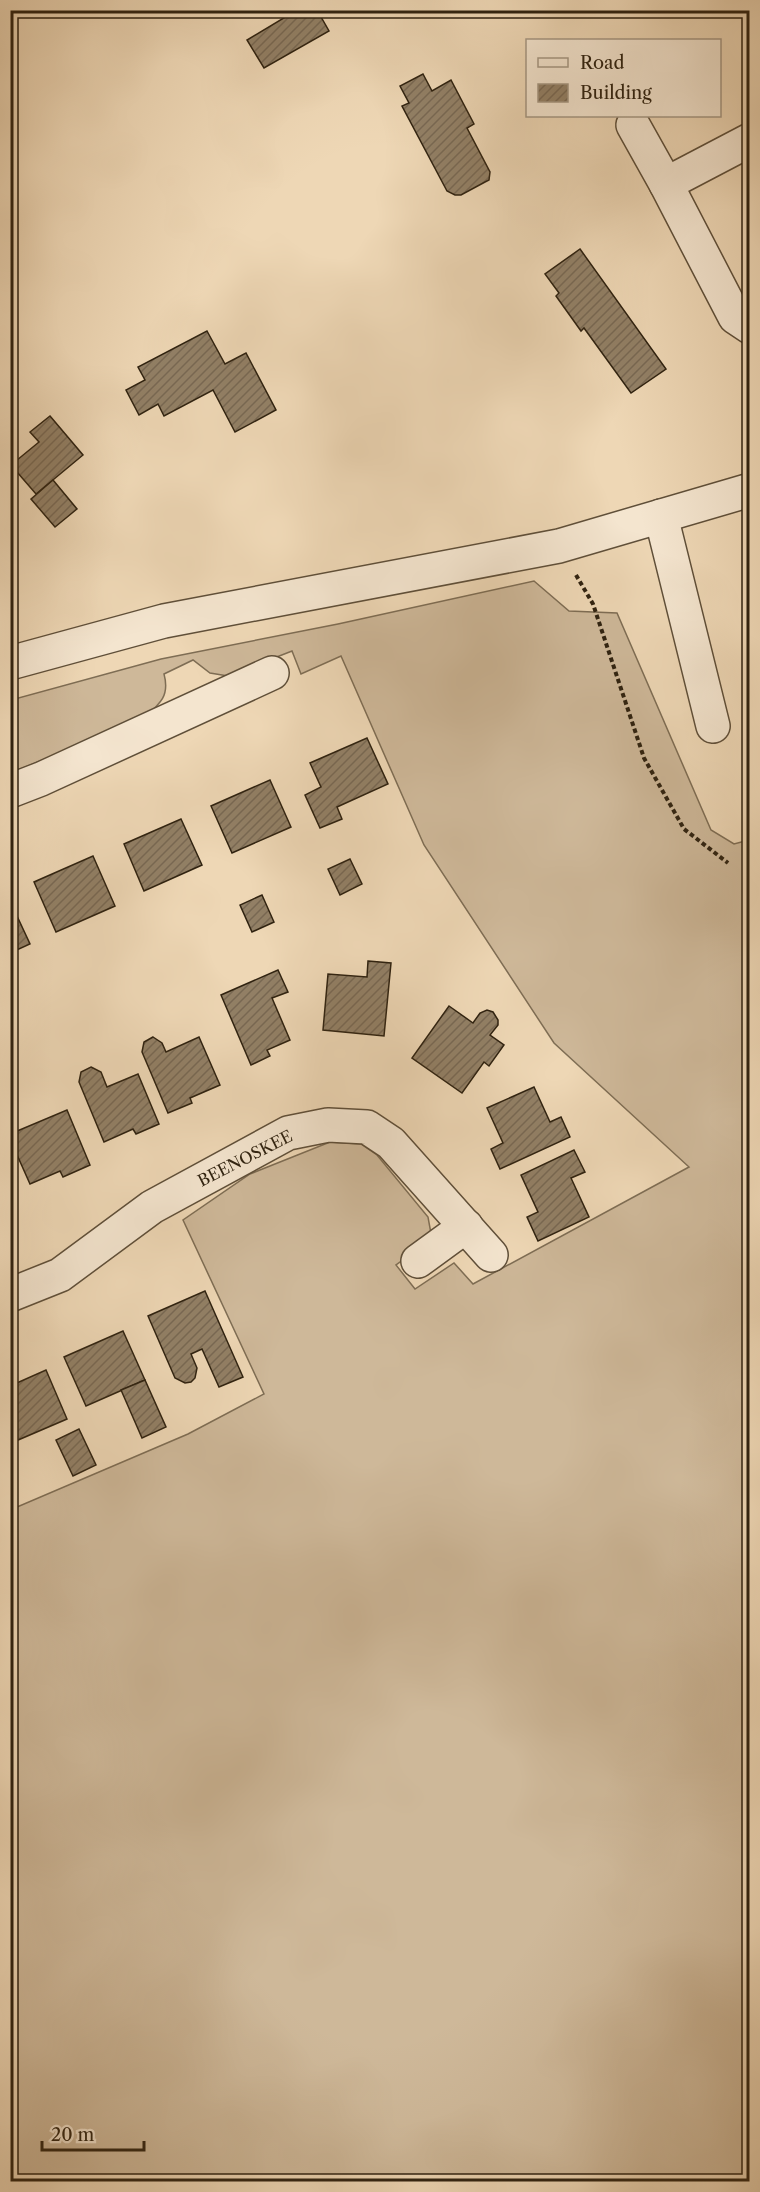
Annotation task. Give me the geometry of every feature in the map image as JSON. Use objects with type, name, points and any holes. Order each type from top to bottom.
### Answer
[{"type":"street","points":[[633,125],[735,317],[750,327]]},
{"type":"street","points":[[666,184],[750,140]]},
{"type":"street","points":[[10,663],[164,621],[559,546],[750,490]]},
{"type":"street","points":[[661,516],[713,726]]},
{"type":"street","points":[[10,790],[41,779],[272,673]]},
{"type":"street","name":"BEENOSKEE","points":[[10,1295],[60,1275],[152,1207],[288,1133],[327,1125],[367,1127],[391,1143],[491,1255]]},
{"type":"street","points":[[418,1261],[466,1226]]},
{"type":"path","points":[[559,546],[593,604],[644,758],[684,829],[728,863]]},
{"type":"shaded area","points":[[534,581],[569,611],[617,613],[711,830],[734,844],[749,840],[749,2181],[11,2181],[10,1510],[188,1434],[264,1394],[183,1220],[250,1174],[330,1142],[361,1144],[377,1155],[428,1217],[432,1239],[396,1265],[415,1289],[454,1263],[473,1284],[689,1167],[554,1043],[424,845],[341,656],[301,674],[292,651],[228,676],[210,673],[193,660],[164,674],[165,694],[144,718],[11,773],[11,700],[161,659],[338,624]]},
{"type":"building","points":[[297,10],[317,10],[329,31],[264,68],[247,40]]},
{"type":"building","points":[[423,74],[432,91],[451,80],[474,124],[467,128],[490,172],[489,180],[461,195],[447,191],[402,106],[409,103],[400,86]]},
{"type":"building","points":[[580,249],[666,369],[631,393],[584,328],[581,331],[556,296],[559,293],[545,274]]},
{"type":"building","points":[[207,331],[225,364],[246,353],[276,410],[235,432],[213,390],[164,416],[158,404],[139,415],[126,390],[145,380],[138,367]]},
{"type":"building","points":[[50,416],[83,455],[36,494],[11,465],[39,442],[30,432]]},
{"type":"building","points":[[53,480],[77,509],[55,527],[31,499]]},
{"type":"building","points":[[367,738],[388,784],[337,807],[342,819],[320,828],[305,795],[321,787],[310,763]]},
{"type":"building","points":[[270,780],[291,827],[232,853],[211,806]]},
{"type":"building","points":[[181,819],[202,865],[144,891],[124,844]]},
{"type":"building","points":[[93,856],[115,906],[56,932],[34,882]]},
{"type":"building","points":[[350,859],[362,884],[340,895],[328,869]]},
{"type":"building","points":[[262,895],[274,922],[252,932],[240,905]]},
{"type":"building","points":[[10,901],[30,944],[10,953]]},
{"type":"building","points":[[368,961],[391,963],[384,1036],[323,1030],[328,974],[367,977]]},
{"type":"building","points":[[278,970],[288,992],[272,998],[290,1040],[267,1050],[270,1056],[251,1065],[221,995]]},
{"type":"building","points":[[449,1006],[473,1023],[480,1013],[487,1010],[493,1012],[498,1025],[490,1035],[504,1045],[489,1066],[484,1062],[462,1093],[412,1058]]},
{"type":"building","points":[[153,1037],[162,1043],[166,1052],[199,1037],[220,1085],[190,1098],[192,1103],[168,1113],[142,1052],[144,1042]]},
{"type":"building","points":[[91,1067],[101,1072],[107,1087],[138,1074],[159,1124],[136,1134],[133,1129],[104,1142],[79,1082],[81,1072]]},
{"type":"building","points":[[534,1087],[550,1122],[561,1117],[570,1137],[500,1169],[491,1149],[503,1143],[487,1108]]},
{"type":"building","points":[[67,1110],[90,1165],[63,1177],[60,1171],[30,1184],[10,1139],[10,1134]]},
{"type":"building","points":[[574,1150],[585,1172],[571,1178],[589,1217],[538,1241],[527,1217],[538,1212],[521,1175]]},
{"type":"building","points":[[205,1291],[243,1377],[219,1387],[202,1349],[191,1354],[197,1368],[195,1378],[185,1383],[175,1378],[148,1316]]},
{"type":"building","points":[[123,1331],[145,1380],[86,1406],[64,1357]]},
{"type":"building","points":[[46,1370],[67,1419],[11,1443],[10,1386]]},
{"type":"building","points":[[145,1380],[166,1427],[142,1438],[121,1390]]},
{"type":"building","points":[[79,1429],[96,1465],[73,1476],[56,1440]]}]
